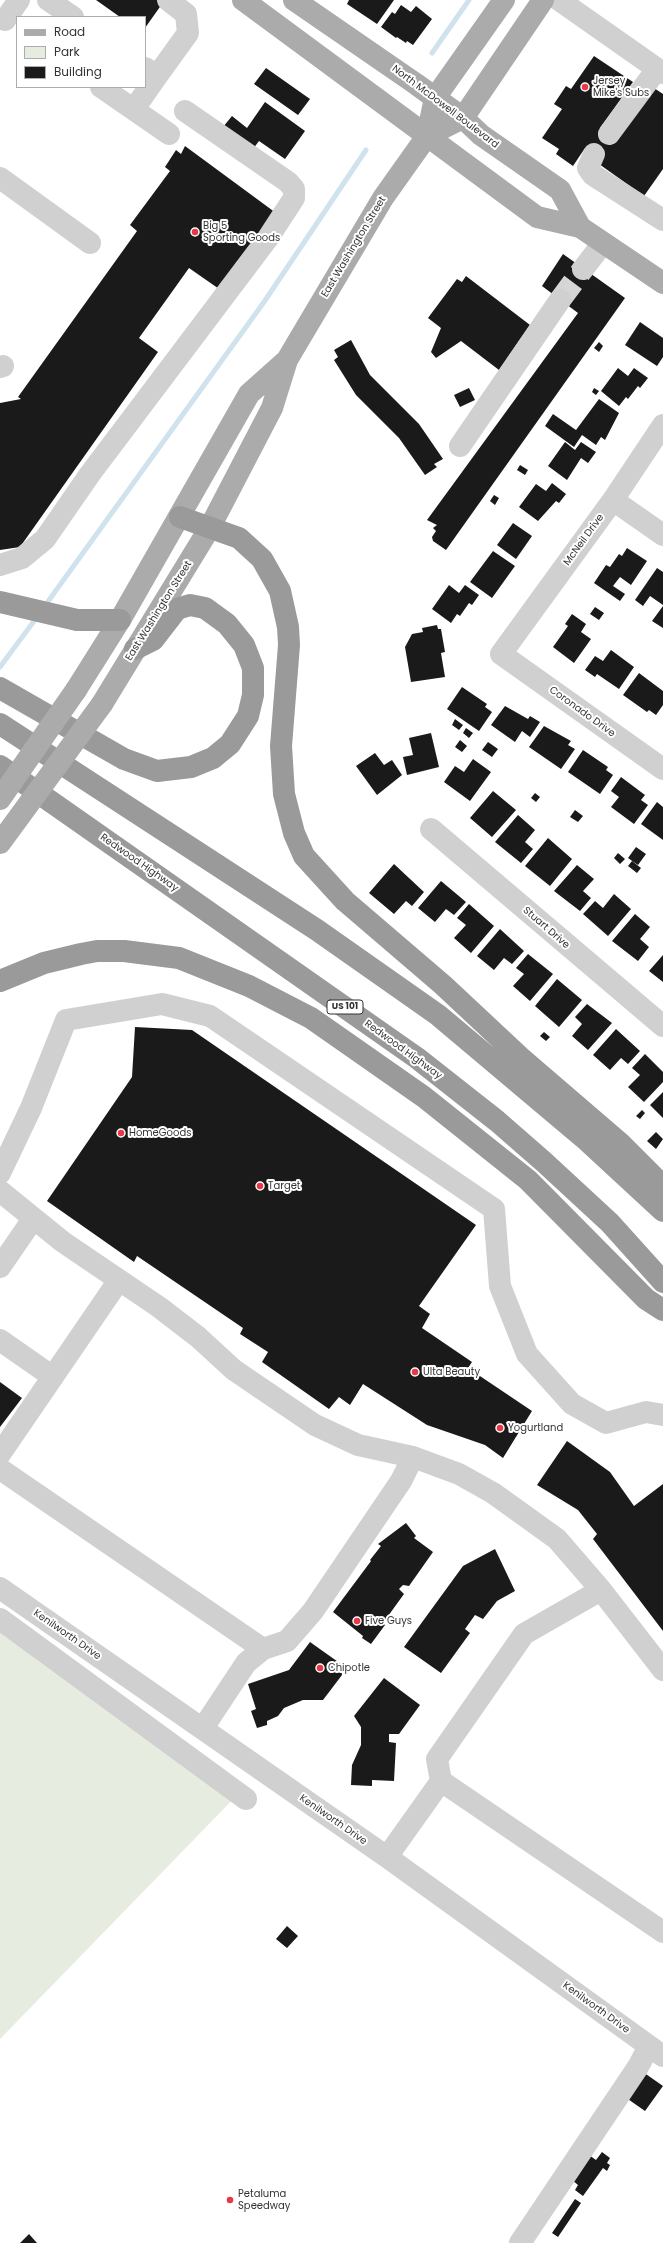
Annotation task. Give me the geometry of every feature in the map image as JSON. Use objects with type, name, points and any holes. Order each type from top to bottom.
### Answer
[{"type":"highway","points":[[180,517],[209,529],[239,538],[262,559],[280,591],[288,627],[289,645],[282,746],[284,794],[292,828],[304,856],[346,901],[443,985],[520,1057],[620,1143],[663,1186]]},
{"type":"highway","points":[[0,602],[77,620],[120,620]]},
{"type":"highway","points":[[8,693],[124,759],[157,771],[191,768],[213,758],[230,744],[248,716],[253,696],[253,668],[244,645],[227,624],[205,608],[190,605],[177,609],[153,640],[135,649]]},
{"type":"highway","points":[[0,724],[317,930],[438,1015],[584,1138],[663,1211]]},
{"type":"highway","name":"Redwood Highway","points":[[0,766],[417,1058],[544,1162],[610,1223],[663,1282]]},
{"type":"highway","points":[[0,981],[44,963],[81,954],[97,951],[124,951],[179,958],[250,986],[311,1018],[424,1097],[528,1180],[646,1299],[663,1310]]},
{"type":"main road","points":[[243,0],[537,217],[580,227],[663,283]]},
{"type":"main road","name":"East Washington Street","points":[[0,843],[102,704],[209,529],[272,408],[286,360],[383,198],[427,136],[435,98],[504,0]]},
{"type":"main road","name":"East Washington Street","points":[[427,136],[463,118],[543,0]]},
{"type":"main road","name":"North McDowell Boulevard","points":[[297,1],[463,118],[481,135],[560,190],[580,227]]},
{"type":"main road","name":"East Washington Street","points":[[0,799],[76,690],[120,620],[250,394],[286,360]]},
{"type":"street","points":[[7,22],[19,0]]},
{"type":"street","points":[[146,83],[151,72],[188,33],[186,14],[168,0]]},
{"type":"street","points":[[559,0],[660,71],[609,134]]},
{"type":"street","points":[[102,88],[169,134]]},
{"type":"street","points":[[134,110],[144,88]]},
{"type":"street","points":[[0,565],[22,558],[45,539],[90,474],[268,238],[294,198],[294,189],[288,182],[186,111]]},
{"type":"street","points":[[594,154],[588,168],[593,175],[660,218]]},
{"type":"street","points":[[0,178],[90,243]]},
{"type":"street","points":[[584,269],[603,243]]},
{"type":"street","points":[[460,446],[560,300]]},
{"type":"street","name":"McNeil Drive","points":[[501,654],[613,500],[663,425]]},
{"type":"street","points":[[613,500],[663,535]]},
{"type":"street","name":"Coronado Drive","points":[[501,654],[663,769]]},
{"type":"street","name":"Stuart Drive","points":[[431,829],[663,1026]]},
{"type":"street","points":[[0,1173],[31,1108],[66,1020],[162,1004],[210,1016],[494,1209],[500,1286],[527,1354],[572,1404],[606,1423],[646,1412],[663,1415]]},
{"type":"street","points":[[0,1191],[33,1219],[159,1307],[198,1337],[234,1370],[315,1426],[358,1445],[412,1457],[459,1474],[493,1493],[557,1539],[601,1590],[663,1670]]},
{"type":"street","points":[[0,1267],[33,1219]]},
{"type":"street","points":[[0,1454],[119,1280]]},
{"type":"street","points":[[0,1340],[53,1377]]},
{"type":"street","points":[[203,1728],[246,1663],[263,1649],[286,1641],[313,1611],[401,1481],[412,1457]]},
{"type":"street","points":[[0,1469],[263,1649]]},
{"type":"street","name":"Kenilworth Drive","points":[[0,1588],[387,1857],[656,2051]]},
{"type":"street","points":[[601,1590],[524,1634],[437,1760],[441,1781],[663,1932]]},
{"type":"street","points":[[0,1619],[246,1799]]},
{"type":"street","points":[[387,1857],[441,1781]]},
{"type":"street","points":[[520,2243],[638,2067],[656,2051]]},
{"type":"green space","points":[[0,1611],[244,1788],[0,2039]]},
{"type":"building","points":[[96,0],[157,0],[162,4],[146,27],[146,16],[119,16]]},
{"type":"building","points":[[349,0],[394,0],[377,24],[347,4]]},
{"type":"building","points":[[401,5],[411,12],[416,6],[432,19],[413,45],[407,41],[406,43],[397,37],[396,38],[381,27],[392,12],[395,14]]},
{"type":"building","points":[[594,56],[633,82],[600,128],[617,139],[654,88],[663,94],[663,169],[644,196],[599,164],[585,148],[573,166],[556,154],[559,149],[542,138],[562,109],[554,104],[566,86],[571,89]]},
{"type":"building","points":[[266,68],[310,99],[298,115],[254,84]]},
{"type":"building","points":[[265,102],[305,131],[285,159],[259,141],[253,149],[223,127],[232,116],[247,128]]},
{"type":"building","points":[[185,146],[276,213],[222,291],[189,268],[139,338],[158,352],[20,547],[0,550],[0,403],[21,399],[18,397],[137,231],[130,225],[170,171],[165,167],[176,150],[181,154]]},
{"type":"building","points":[[563,254],[625,298],[446,550],[433,541],[432,537],[436,531],[433,528],[437,525],[427,520],[578,313],[542,286]]},
{"type":"building","points":[[466,276],[530,325],[499,370],[461,341],[436,358],[431,352],[441,328],[428,318],[457,279],[462,282]]},
{"type":"building","points":[[640,322],[663,338],[663,357],[657,366],[625,345]]},
{"type":"building","points":[[351,340],[370,375],[419,424],[443,459],[434,464],[437,467],[425,475],[399,438],[356,395],[334,360],[338,357],[334,350]]},
{"type":"building","points":[[599,342],[603,346],[599,352],[594,348]]},
{"type":"building","points":[[618,368],[628,376],[634,368],[648,378],[640,388],[638,386],[628,399],[626,397],[619,406],[601,391]]},
{"type":"building","points":[[469,388],[475,400],[460,407],[454,395]]},
{"type":"building","points":[[594,388],[599,391],[596,395],[592,392]]},
{"type":"building","points":[[599,399],[619,413],[605,440],[601,437],[596,445],[582,435],[574,447],[545,426],[553,414],[576,430]]},
{"type":"building","points":[[565,442],[575,450],[581,442],[596,452],[588,463],[581,458],[567,480],[548,466]]},
{"type":"building","points":[[520,465],[528,470],[525,475],[517,470]]},
{"type":"building","points":[[552,483],[566,494],[559,503],[556,501],[538,521],[519,507],[536,484],[546,491]]},
{"type":"building","points":[[494,495],[499,498],[495,505],[490,501]]},
{"type":"building","points":[[513,523],[532,536],[516,559],[497,545]]},
{"type":"building","points":[[627,548],[647,561],[631,585],[620,577],[613,586],[625,594],[620,601],[594,583],[606,565],[610,567],[619,554],[622,556]]},
{"type":"building","points":[[493,551],[515,566],[492,598],[470,582]]},
{"type":"building","points":[[657,568],[663,572],[663,605],[650,596],[643,606],[635,600]]},
{"type":"building","points":[[449,585],[459,593],[465,585],[479,595],[472,605],[469,603],[460,616],[457,614],[451,623],[432,609]]},
{"type":"building","points":[[663,606],[663,628],[652,621]]},
{"type":"building","points":[[595,607],[604,613],[599,620],[590,614]]},
{"type":"building","points":[[572,614],[586,624],[581,632],[591,639],[574,663],[553,647],[568,626],[565,624]]},
{"type":"building","points":[[437,625],[438,629],[441,629],[445,652],[441,653],[445,677],[411,682],[405,647],[412,634],[423,632],[422,628]]},
{"type":"building","points":[[611,650],[634,667],[619,689],[597,674],[595,677],[585,670],[595,656],[603,661]]},
{"type":"building","points":[[639,673],[663,691],[663,705],[656,715],[649,710],[647,712],[623,695]]},
{"type":"building","points":[[462,687],[487,704],[485,707],[492,712],[479,731],[447,709]]},
{"type":"building","points":[[505,706],[528,719],[530,716],[540,722],[530,737],[522,731],[515,742],[491,725]]},
{"type":"building","points":[[455,719],[463,725],[459,730],[452,725]]},
{"type":"building","points":[[544,726],[571,741],[568,745],[575,749],[561,769],[529,747]]},
{"type":"building","points":[[466,728],[473,733],[469,738],[463,733]]},
{"type":"building","points":[[431,733],[439,767],[407,775],[403,757],[413,755],[409,738]]},
{"type":"building","points":[[460,740],[467,746],[462,752],[455,747]]},
{"type":"building","points":[[488,742],[498,749],[492,757],[482,750]]},
{"type":"building","points":[[583,750],[608,767],[606,770],[613,775],[600,794],[568,772]]},
{"type":"building","points":[[375,753],[384,765],[392,760],[402,775],[377,795],[356,766]]},
{"type":"building","points":[[473,759],[491,772],[470,801],[444,782],[455,766],[464,772]]},
{"type":"building","points":[[621,777],[645,795],[641,800],[648,805],[634,824],[611,807],[619,797],[611,791]]},
{"type":"building","points":[[493,791],[516,810],[492,837],[470,818]]},
{"type":"building","points":[[535,793],[540,797],[536,802],[531,798]]},
{"type":"building","points":[[657,802],[663,807],[663,840],[641,824]]},
{"type":"building","points":[[575,810],[583,816],[578,822],[570,817]]},
{"type":"building","points":[[518,815],[535,830],[525,842],[533,849],[521,863],[495,842]]},
{"type":"building","points":[[548,838],[572,859],[550,886],[525,866]]},
{"type":"building","points":[[636,847],[646,854],[638,865],[628,858]]},
{"type":"building","points":[[618,853],[625,859],[620,864],[614,858]]},
{"type":"building","points":[[632,861],[641,868],[637,873],[628,866]]},
{"type":"building","points":[[394,864],[424,892],[412,906],[406,901],[394,914],[369,893]]},
{"type":"building","points":[[577,865],[594,879],[583,891],[591,898],[580,911],[554,891]]},
{"type":"building","points":[[441,881],[466,902],[454,915],[446,909],[435,922],[418,908]]},
{"type":"building","points":[[614,894],[631,909],[608,936],[583,914],[595,901],[603,908]]},
{"type":"building","points":[[469,904],[494,926],[471,953],[454,938],[466,925],[457,918]]},
{"type":"building","points":[[635,914],[650,927],[640,939],[649,947],[638,961],[612,941]]},
{"type":"building","points":[[500,929],[524,951],[512,964],[504,958],[494,970],[477,956]]},
{"type":"building","points":[[528,954],[553,974],[530,1001],[513,986],[524,974],[516,968]]},
{"type":"building","points":[[663,955],[663,982],[649,971]]},
{"type":"building","points":[[557,979],[582,1000],[559,1027],[535,1006]]},
{"type":"building","points":[[587,1004],[612,1023],[588,1050],[572,1036],[582,1024],[575,1017]]},
{"type":"building","points":[[135,1027],[192,1030],[476,1225],[419,1306],[430,1314],[422,1328],[472,1362],[468,1368],[532,1411],[503,1458],[485,1445],[427,1425],[363,1384],[350,1405],[339,1397],[329,1409],[262,1362],[268,1352],[240,1334],[243,1328],[137,1256],[134,1262],[47,1201],[132,1077]]},
{"type":"building","points":[[616,1029],[640,1051],[628,1064],[621,1058],[610,1070],[593,1055]]},
{"type":"building","points":[[544,1032],[550,1037],[546,1041],[540,1036]]},
{"type":"building","points":[[645,1054],[663,1072],[663,1082],[644,1102],[628,1087],[640,1075],[632,1068]]},
{"type":"building","points":[[663,1092],[663,1118],[650,1105]]},
{"type":"building","points":[[642,1110],[645,1113],[640,1119],[636,1116]]},
{"type":"building","points":[[656,1132],[663,1139],[656,1149],[647,1141]]},
{"type":"building","points":[[0,1382],[22,1398],[0,1427]]},
{"type":"building","points":[[567,1441],[610,1472],[634,1506],[663,1484],[663,1631],[593,1539],[597,1534],[578,1510],[537,1485]]},
{"type":"building","points":[[406,1523],[416,1536],[414,1538],[433,1552],[409,1586],[403,1585],[399,1589],[404,1594],[383,1623],[385,1625],[371,1644],[362,1638],[363,1636],[333,1612],[381,1546],[378,1544]]},
{"type":"building","points":[[495,1549],[515,1591],[497,1601],[483,1619],[475,1615],[465,1629],[470,1633],[441,1673],[404,1647],[463,1566]]},
{"type":"building","points":[[310,1642],[341,1664],[342,1675],[323,1700],[303,1700],[284,1708],[278,1716],[267,1721],[267,1725],[257,1728],[251,1711],[256,1709],[248,1684],[289,1670]]},
{"type":"building","points":[[384,1678],[420,1705],[399,1734],[389,1734],[389,1742],[396,1743],[394,1781],[372,1780],[372,1786],[351,1785],[352,1765],[361,1745],[361,1727],[354,1716]]},
{"type":"building","points":[[287,1926],[298,1936],[287,1948],[276,1939]]},
{"type":"building","points":[[643,2072],[663,2086],[645,2111],[625,2097]]},
{"type":"building","points":[[602,2152],[610,2158],[607,2163],[610,2165],[607,2171],[603,2168],[583,2196],[575,2190],[578,2185],[572,2180],[589,2155],[596,2160]]},
{"type":"building","points":[[575,2199],[581,2203],[558,2237],[552,2233]]},
{"type":"building","points":[[29,2234],[37,2243],[20,2243]]},
{"type":"waterway","points":[[432,53],[469,0]]},
{"type":"waterway","points":[[44,607],[264,302],[366,150]]},
{"type":"waterway","points":[[0,667],[37,617]]},
{"type":"tunnel","points":[[560,300],[583,269]]},
{"type":"place","name":"Jersey Mike's Subs","points":[[585,87]]},
{"type":"place","name":"Big 5 Sporting Goods","points":[[195,232]]},
{"type":"place","name":"HomeGoods","points":[[121,1133]]},
{"type":"place","name":"Target","points":[[260,1186]]},
{"type":"place","name":"Ulta Beauty","points":[[415,1372]]},
{"type":"place","name":"Yogurtland","points":[[500,1428]]},
{"type":"place","name":"Five Guys","points":[[357,1621]]},
{"type":"place","name":"Chipotle","points":[[320,1668]]},
{"type":"place","name":"Petaluma Speedway","points":[[230,2200]]}]
